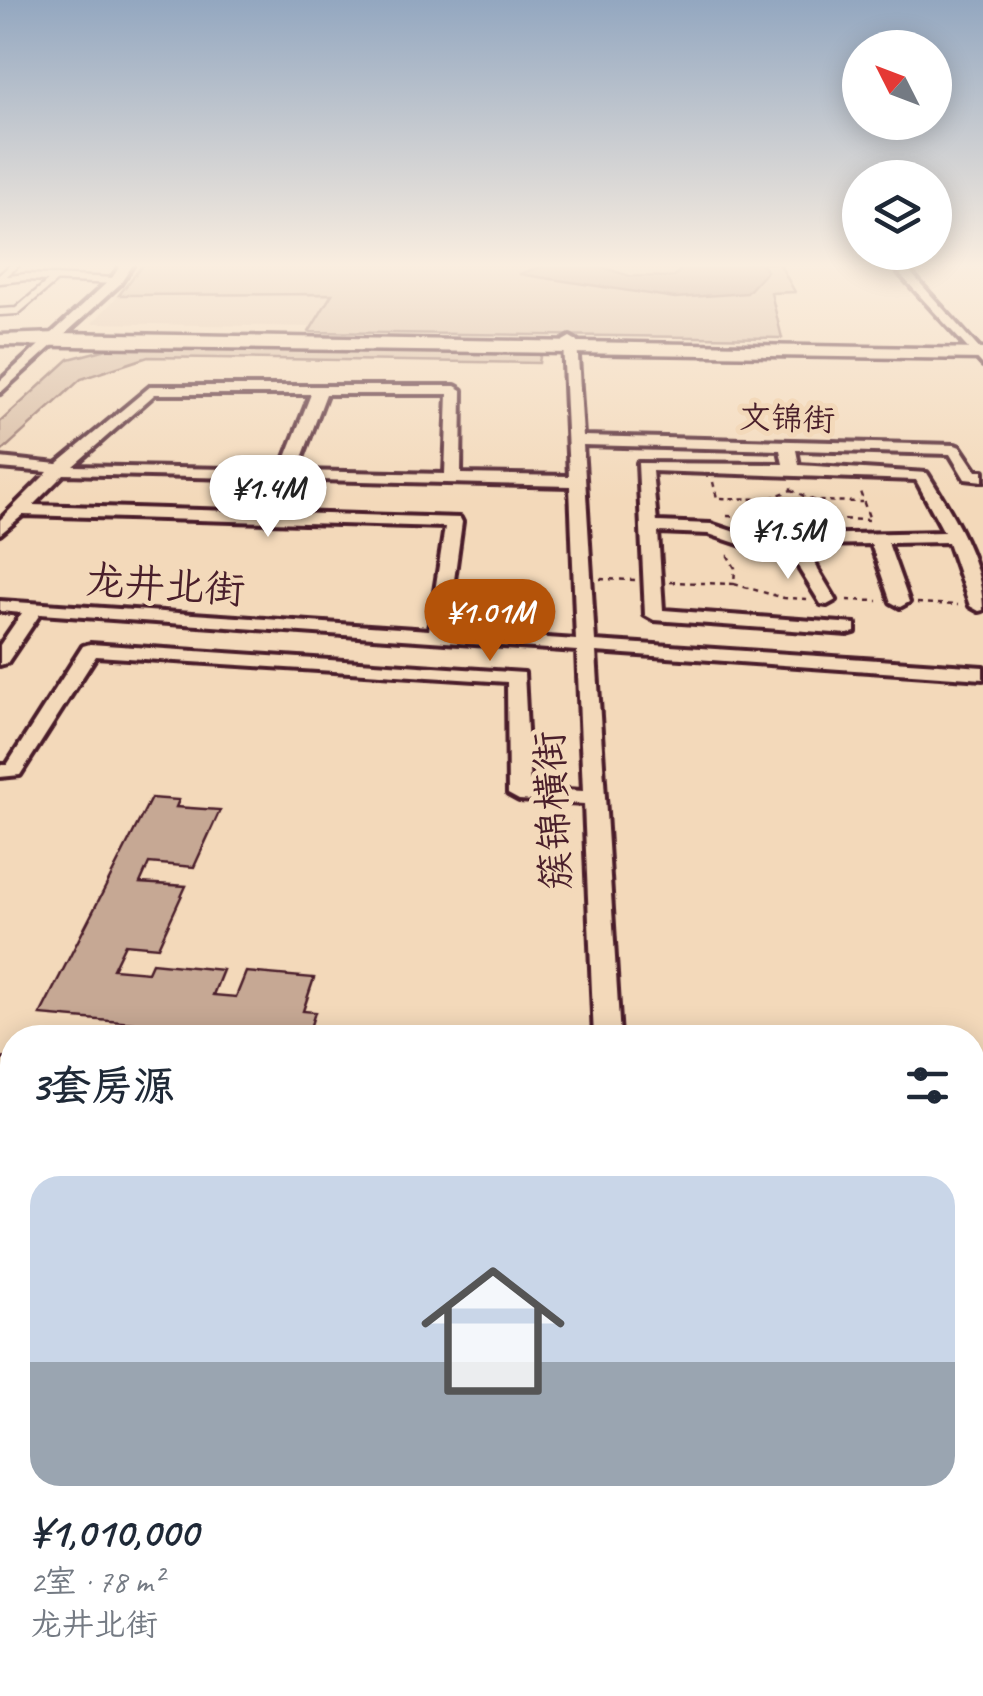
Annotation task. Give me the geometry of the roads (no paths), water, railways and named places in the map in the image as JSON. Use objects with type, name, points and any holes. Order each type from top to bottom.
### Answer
[{"type":"street","points":[[0,388],[53,342]]},
{"type":"street","points":[[452,342],[980,353]]},
{"type":"street","name":"簇锦横街","points":[[570,344],[606,1025]]},
{"type":"street","points":[[0,529],[59,470],[151,390],[455,390],[453,478]]},
{"type":"street","points":[[287,474],[320,390]]},
{"type":"street","name":"文锦街","points":[[576,440],[955,450],[971,476],[983,476]]},
{"type":"street","points":[[787,446],[792,469]]},
{"type":"street","points":[[0,463],[59,470],[579,481]]},
{"type":"street","points":[[848,628],[654,615],[644,466],[921,476],[955,537],[979,606]]},
{"type":"street","points":[[20,510],[454,522],[437,636]]},
{"type":"street","points":[[650,527],[717,524],[745,540],[955,537]]},
{"type":"street","points":[[877,537],[900,602]]},
{"type":"street","points":[[799,540],[809,570],[827,600]]},
{"type":"street","name":"龙井北街","points":[[0,606],[983,673]]},
{"type":"street","points":[[0,659],[10,629],[34,609]]},
{"type":"street","points":[[250,660],[266,626]]},
{"type":"street","points":[[0,770],[13,771],[90,650],[517,676],[519,794],[596,798]]}]
